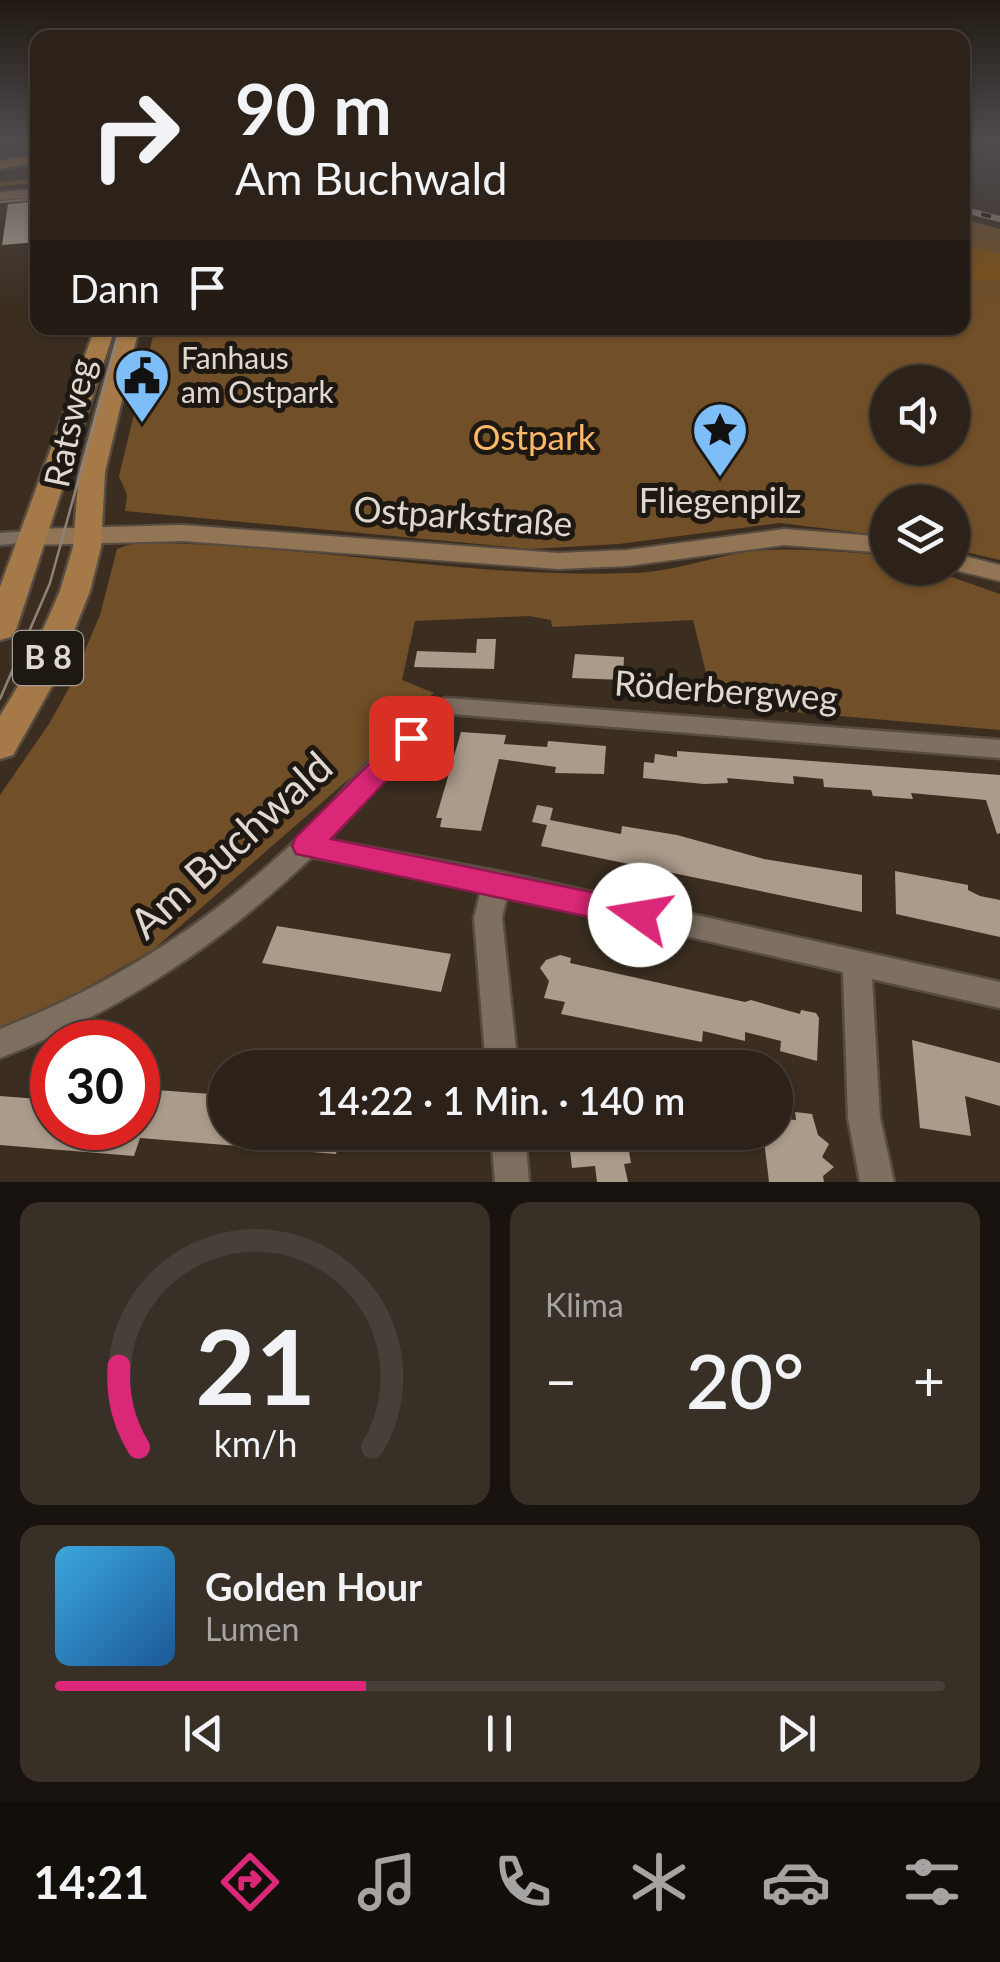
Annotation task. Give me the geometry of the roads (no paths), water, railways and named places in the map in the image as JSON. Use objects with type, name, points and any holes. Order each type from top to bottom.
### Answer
[{"type":"main road","name":"Ratsweg","points":[[38,537],[42,502],[78,412],[103,335]]},
{"type":"main road","name":"Ratsweg","points":[[83,544],[92,472],[127,335]]},
{"type":"main road","name":"B 8","points":[[0,630],[38,537]]},
{"type":"main road","name":"B 8","points":[[0,746],[35,686],[66,619],[83,544]]},
{"type":"street","points":[[0,539],[38,537],[70,545],[81,556],[83,544],[46,520],[42,502]]},
{"type":"street","name":"Ostparkstraße","points":[[83,544],[255,536],[558,561],[627,558],[784,537],[870,544]]},
{"type":"street","points":[[970,566],[1000,573]]},
{"type":"street","name":"Röderbergweg","points":[[446,706],[1000,749]]},
{"type":"street","name":"Am Buchwald","points":[[0,1044],[101,1002],[190,946],[307,846],[355,793],[446,706]]},
{"type":"street","points":[[307,846],[496,882],[1000,996]]},
{"type":"street","points":[[496,882],[488,918],[500,1050]]},
{"type":"street","points":[[857,964],[864,1118],[877,1182]]},
{"type":"street","points":[[509,1150],[512,1182]]},
{"type":"tram line","points":[[0,202],[30,200]]},
{"type":"tram line","points":[[0,699],[50,583],[118,335]]},
{"type":"railway","points":[[970,211],[1000,219]]},
{"type":"place","name":"Fanhaus am Ostpark","points":[[142,425]]},
{"type":"place","name":"Fliegenpilz","points":[[720,479]]},
{"type":"park label","name":"Ostpark","points":[[534,438]]}]
